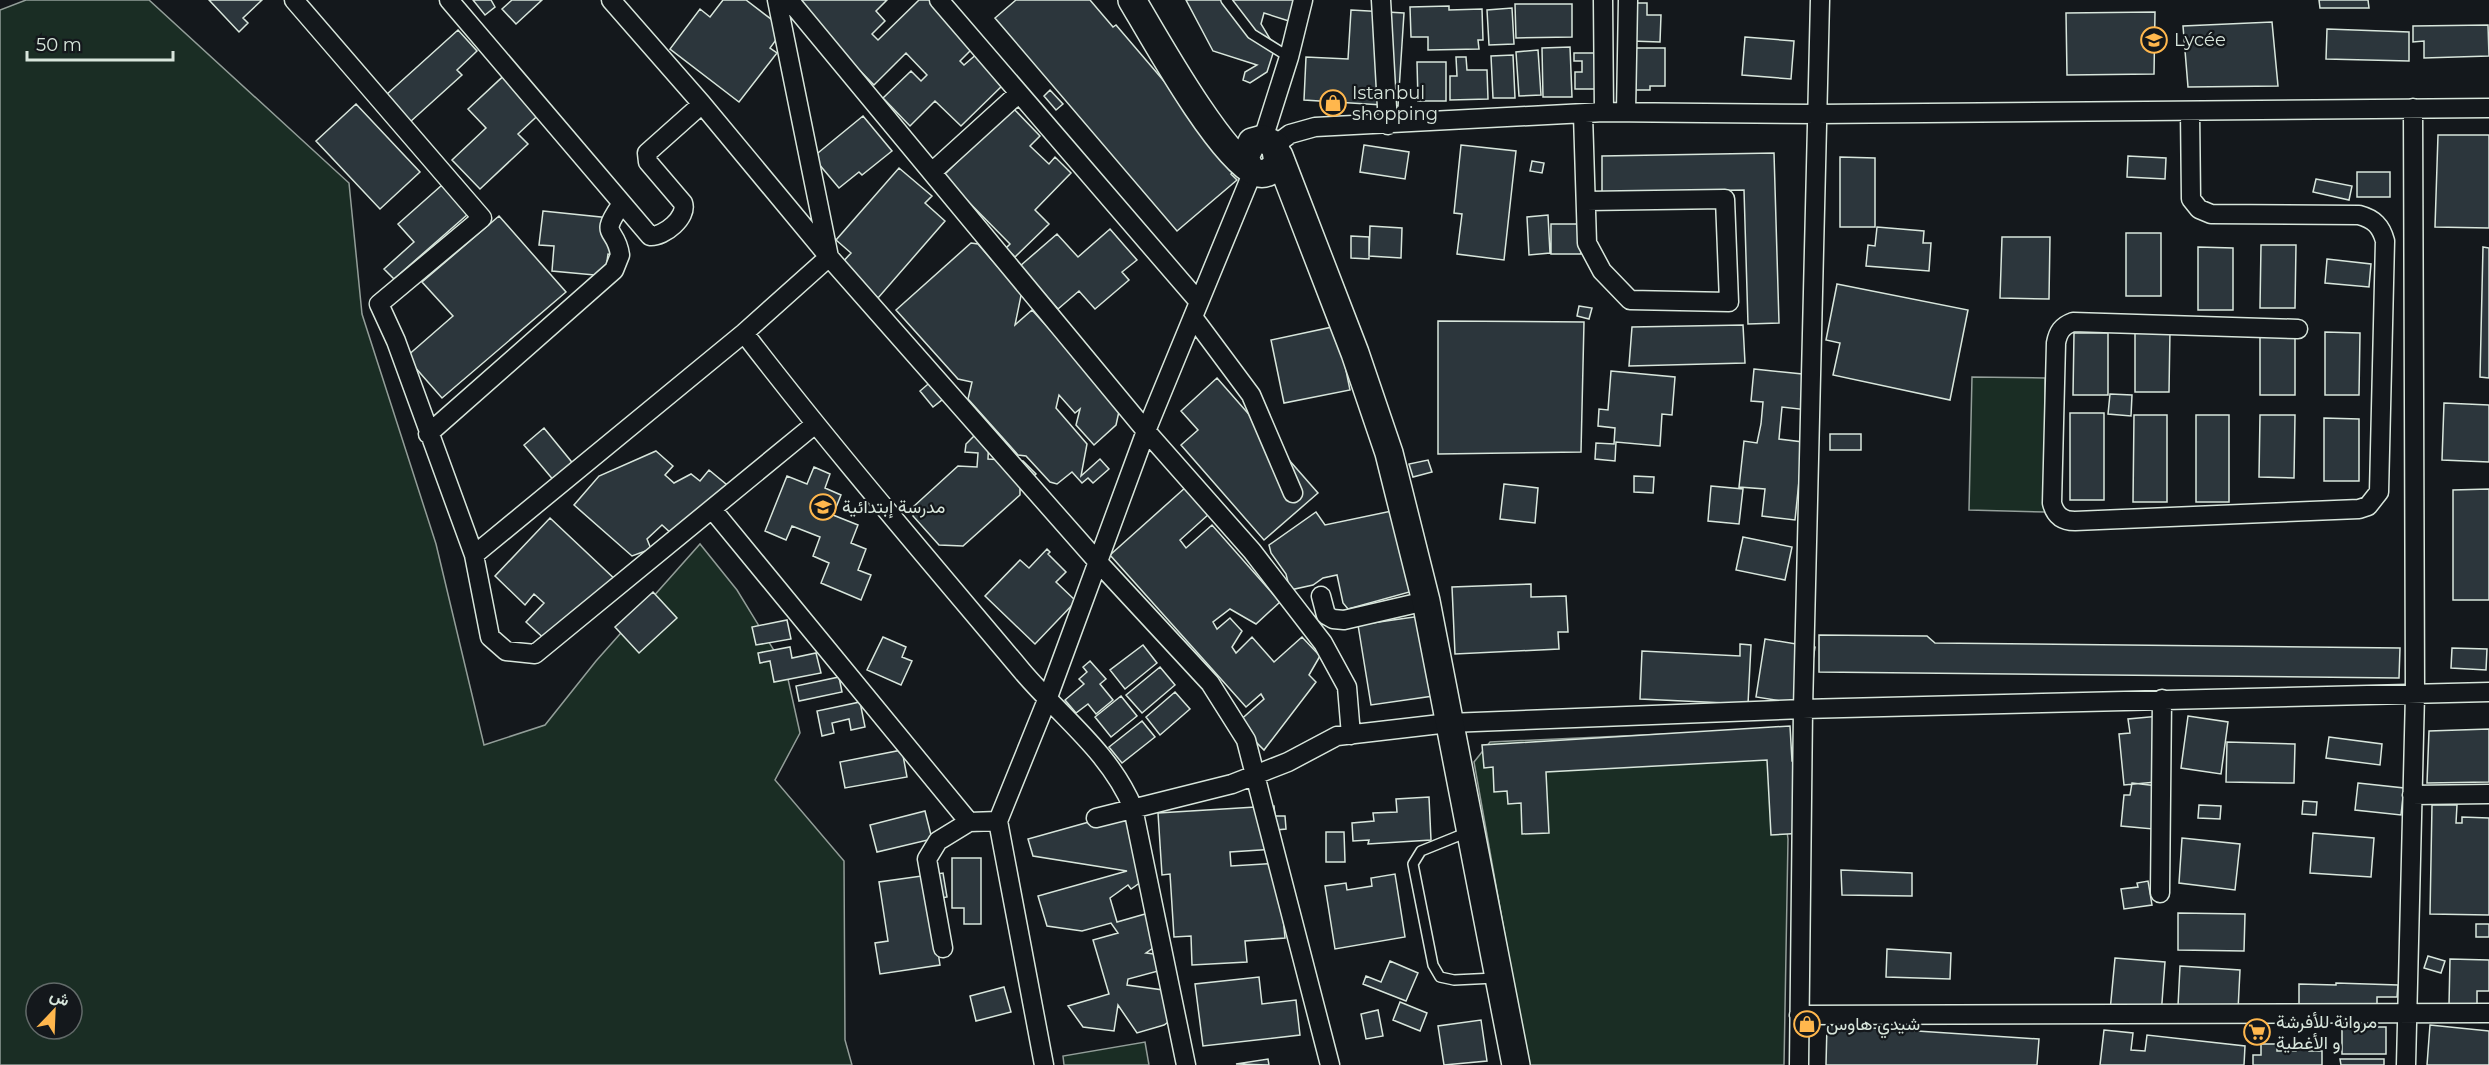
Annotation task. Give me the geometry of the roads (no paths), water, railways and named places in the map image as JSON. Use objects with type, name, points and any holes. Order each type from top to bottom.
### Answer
[{"type":"main road","points":[[1132,0],[1173,70],[1202,111],[1261,156],[1308,235],[1355,353],[1389,453],[1426,601],[1516,1065]]},
{"type":"street","points":[[294,0],[482,218],[379,304],[396,340],[428,434],[474,555],[490,637],[506,651],[535,654],[814,424]]},
{"type":"street","points":[[449,0],[621,205],[650,236],[661,234],[682,215],[685,209],[683,203],[648,162],[646,156],[702,104]]},
{"type":"street","points":[[611,0],[702,104],[829,257],[1096,561],[1210,683],[1246,740],[1330,1065]]},
{"type":"street","points":[[777,0],[829,257]]},
{"type":"street","points":[[789,0],[1146,431],[1252,551],[1323,643],[1347,687],[1351,735]]},
{"type":"street","points":[[939,0],[1019,93],[1196,309],[1251,395],[1293,493]]},
{"type":"street","points":[[1044,1065],[999,821],[1047,700],[1096,561],[1146,431],[1261,156],[1303,0]]},
{"type":"street","points":[[1381,0],[1388,125]]},
{"type":"street","points":[[1604,0],[1604,112]]},
{"type":"street","points":[[1626,112],[1628,0]]},
{"type":"street","points":[[1799,1065],[1803,709],[1820,0]]},
{"type":"street","points":[[932,172],[1019,93]]},
{"type":"street","points":[[2406,1065],[2415,694],[2413,108]]},
{"type":"street","points":[[1261,156],[1290,134],[1306,128],[1582,115],[1604,112],[1817,114],[2489,108]]},
{"type":"street","points":[[2190,111],[2191,200],[2199,209],[2211,214],[2359,215],[2377,223],[2382,232],[2385,241],[2379,492],[2368,506],[2359,509],[2068,521],[2057,515],[2052,503],[2056,343],[2057,336],[2066,325],[2073,322],[2298,329]]},
{"type":"street","points":[[1582,115],[1587,243],[1602,271],[1630,300],[1729,302],[1725,200],[1586,201]]},
{"type":"street","points":[[428,434],[614,270],[620,255],[608,225],[621,205]]},
{"type":"street","points":[[474,555],[744,333],[829,257]]},
{"type":"street","points":[[744,333],[814,424],[1047,700],[1097,748],[1127,794],[1133,808],[1186,1065]]},
{"type":"street","points":[[712,509],[969,822]]},
{"type":"street","points":[[1321,596],[1326,615],[1333,619],[1344,620],[1426,601]]},
{"type":"street","points":[[1096,818],[1232,784],[1288,762],[1337,736],[1449,723],[1803,709],[2489,692]]},
{"type":"street","points":[[2160,893],[2162,699]]},
{"type":"street","points":[[2412,795],[2489,794]]},
{"type":"street","points":[[943,948],[927,859],[938,841],[969,822],[999,821]]},
{"type":"street","points":[[1799,1015],[2489,1013]]},
{"type":"lane","points":[[1226,0],[1252,34],[1289,57]]},
{"type":"lane","points":[[1470,831],[1421,851],[1413,864],[1415,875],[1433,964],[1440,977],[1454,980],[1499,978]]},
{"type":"place","name":"Lycée","points":[[2154,40]]},
{"type":"place","name":"Istanbul shopping","points":[[1333,103]]},
{"type":"place","name":"مدرسة إبتدائية","points":[[823,507]]},
{"type":"place","name":"شيدي هاوس","points":[[1807,1024]]},
{"type":"place","name":"مروانة للأفرشة و الأغطية","points":[[2257,1032]]}]
